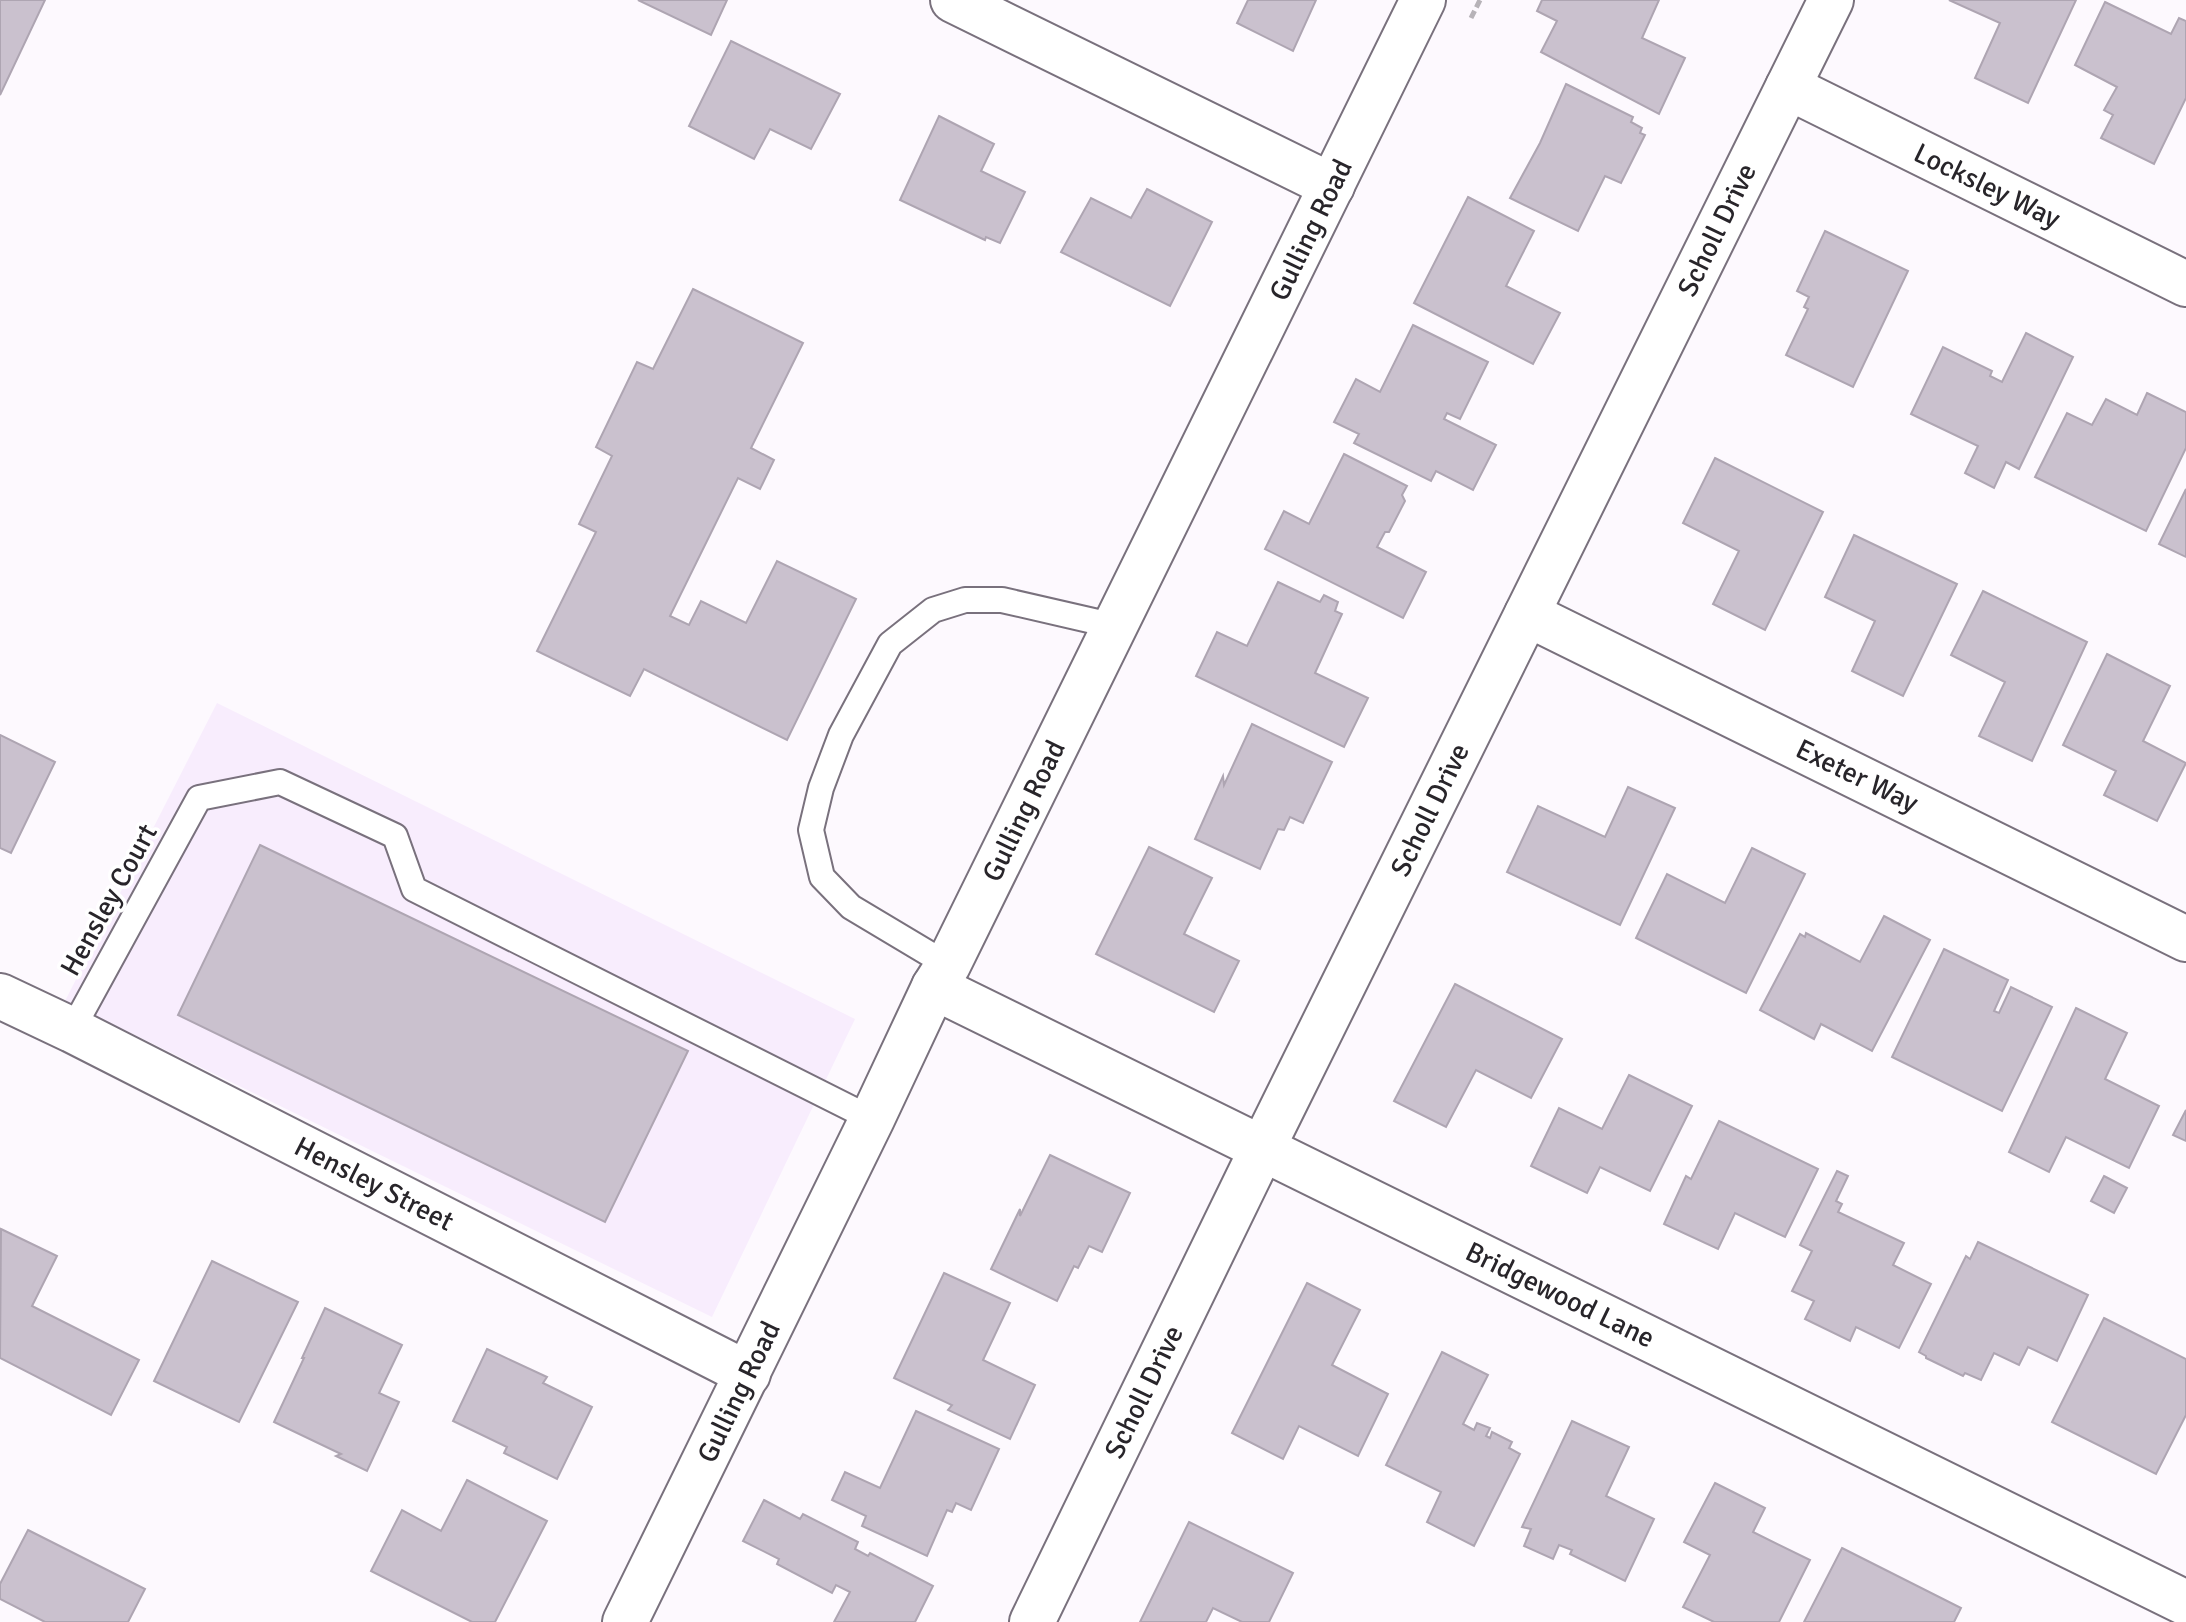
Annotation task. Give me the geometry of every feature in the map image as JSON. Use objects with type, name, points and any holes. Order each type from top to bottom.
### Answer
[{"type":"street","points":[[953,0],[1332,186]]},
{"type":"street","name":"Gulling Road","points":[[625,1622],[1423,0]]},
{"type":"street","name":"Scholl Drive","points":[[1032,1622],[1262,1149],[1831,0]]},
{"type":"street","name":"Locksley Way","points":[[1788,87],[2186,284]]},
{"type":"street","name":"Exeter Way","points":[[1527,614],[2186,939]]},
{"type":"street","name":"Bridgewood Lane","points":[[941,976],[1262,1149],[2186,1603]]},
{"type":"street","name":"Hensley Street","points":[[0,996],[748,1374]]},
{"type":"lane","points":[[941,976],[851,907],[822,877],[811,830],[821,788],[841,735],[890,644],[933,610],[965,600],[1002,600],[1115,626]]},
{"type":"lane","name":"Hensley Court","points":[[72,1030],[199,798],[280,782],[395,836],[414,889],[872,1119]]},
{"type":"shaded area","points":[[217,703],[855,1019],[712,1317],[65,1001]]},
{"type":"building","points":[[0,0],[45,0],[0,95]]},
{"type":"building","points":[[638,0],[727,0],[711,35]]},
{"type":"building","points":[[1248,0],[1316,0],[1293,51],[1237,23]]},
{"type":"building","points":[[1542,0],[1659,0],[1642,38],[1685,58],[1659,114],[1541,52],[1557,21],[1537,11]]},
{"type":"building","points":[[1949,0],[2076,0],[2028,103],[1975,78],[2000,23]]},
{"type":"building","points":[[2105,2],[2171,34],[2179,18],[2186,21],[2186,98],[2154,164],[2101,138],[2113,115],[2104,110],[2117,87],[2075,65]]},
{"type":"building","points":[[731,41],[840,94],[811,149],[770,129],[754,159],[689,126]]},
{"type":"building","points":[[1566,84],[1633,117],[1631,122],[1642,128],[1640,133],[1645,135],[1621,183],[1605,176],[1578,231],[1510,198],[1540,143]]},
{"type":"building","points":[[939,116],[994,144],[981,171],[1025,192],[1000,243],[986,237],[985,240],[900,200]]},
{"type":"building","points":[[1147,189],[1212,222],[1170,306],[1061,252],[1091,198],[1131,218]]},
{"type":"building","points":[[1468,197],[1534,231],[1506,286],[1560,313],[1533,364],[1414,303]]},
{"type":"building","points":[[1825,231],[1908,271],[1853,387],[1786,355],[1808,309],[1804,307],[1809,297],[1797,291]]},
{"type":"building","points":[[693,289],[803,343],[751,448],[774,460],[760,489],[738,478],[670,616],[689,625],[701,601],[746,623],[777,561],[856,599],[787,740],[644,669],[630,696],[537,651],[596,532],[579,524],[612,456],[596,447],[637,362],[653,369]]},
{"type":"building","points":[[1413,325],[1488,362],[1460,419],[1447,413],[1444,419],[1496,445],[1473,490],[1436,471],[1431,481],[1354,443],[1359,434],[1334,422],[1356,379],[1380,392]]},
{"type":"building","points":[[2026,333],[2073,357],[2019,469],[2006,462],[1994,488],[1965,473],[1978,446],[1911,414],[1943,347],[1992,371],[1990,376],[2002,382]]},
{"type":"building","points":[[2147,393],[2186,412],[2186,448],[2146,531],[2035,477],[2067,413],[2092,425],[2106,399],[2137,415]]},
{"type":"building","points":[[1344,454],[1407,486],[1402,495],[1405,501],[1389,532],[1385,532],[1377,547],[1426,572],[1403,618],[1265,549],[1284,511],[1309,524]]},
{"type":"building","points":[[1715,458],[1823,512],[1765,630],[1713,604],[1739,551],[1683,523]]},
{"type":"building","points":[[2186,489],[2186,557],[2159,544]]},
{"type":"building","points":[[1854,535],[1957,584],[1903,696],[1852,671],[1875,621],[1825,597]]},
{"type":"building","points":[[1278,582],[1320,602],[1324,595],[1338,602],[1335,611],[1342,614],[1315,673],[1368,698],[1344,747],[1196,676],[1217,632],[1247,646]]},
{"type":"building","points":[[1983,591],[2087,642],[2032,761],[1979,736],[2005,682],[1951,655]]},
{"type":"building","points":[[2107,654],[2170,686],[2143,741],[2186,763],[2157,821],[2104,795],[2116,771],[2063,745]]},
{"type":"building","points":[[1252,724],[1332,762],[1303,823],[1290,817],[1284,830],[1278,829],[1260,869],[1195,839],[1223,776],[1224,785]]},
{"type":"building","points":[[0,735],[55,762],[11,853],[0,848]]},
{"type":"building","points":[[1628,787],[1675,808],[1620,925],[1507,872],[1538,806],[1605,837]]},
{"type":"building","points":[[260,845],[688,1051],[605,1222],[178,1015]]},
{"type":"building","points":[[1149,847],[1212,878],[1184,934],[1239,961],[1214,1012],[1096,954]]},
{"type":"building","points":[[1752,848],[1805,874],[1746,993],[1636,938],[1667,874],[1725,903]]},
{"type":"building","points":[[1884,916],[1930,940],[1872,1051],[1821,1024],[1814,1039],[1760,1010],[1800,934],[1805,937],[1806,933],[1860,962]]},
{"type":"building","points":[[1944,949],[2008,980],[1994,1011],[1999,1013],[2011,987],[2052,1007],[2002,1111],[1892,1057]]},
{"type":"building","points":[[1455,984],[1562,1039],[1531,1098],[1476,1070],[1446,1127],[1394,1101]]},
{"type":"building","points":[[2076,1008],[2127,1033],[2105,1079],[2159,1106],[2129,1168],[2066,1137],[2049,1172],[2009,1152]]},
{"type":"building","points":[[1629,1075],[1692,1106],[1650,1191],[1600,1167],[1587,1193],[1531,1166],[1559,1108],[1602,1129]]},
{"type":"building","points":[[2186,1110],[2186,1141],[2173,1135]]},
{"type":"building","points":[[1719,1121],[1818,1169],[1785,1237],[1735,1213],[1718,1249],[1664,1224],[1686,1176],[1691,1179]]},
{"type":"building","points":[[1050,1155],[1130,1193],[1102,1252],[1089,1246],[1078,1268],[1074,1266],[1057,1301],[991,1269]]},
{"type":"building","points":[[1837,1171],[1848,1176],[1836,1201],[1842,1204],[1838,1212],[1904,1243],[1893,1265],[1931,1284],[1899,1348],[1856,1327],[1850,1341],[1805,1319],[1814,1301],[1792,1291],[1812,1251],[1800,1245]]},
{"type":"building","points":[[2104,1176],[2127,1188],[2114,1213],[2091,1201]]},
{"type":"building","points":[[1,1229],[57,1256],[32,1306],[139,1360],[111,1415],[0,1358]]},
{"type":"building","points":[[1978,1242],[2088,1295],[2057,1361],[2028,1347],[2019,1365],[1994,1353],[1981,1380],[1965,1373],[1963,1376],[1919,1352],[1966,1256],[1970,1259]]},
{"type":"building","points":[[212,1261],[298,1302],[239,1422],[154,1381]]},
{"type":"building","points":[[944,1273],[1010,1303],[983,1360],[1035,1385],[1010,1439],[948,1410],[952,1405],[894,1378]]},
{"type":"building","points":[[1307,1283],[1360,1310],[1332,1365],[1388,1394],[1358,1456],[1299,1426],[1283,1459],[1232,1433]]},
{"type":"building","points":[[325,1308],[402,1345],[379,1393],[399,1402],[367,1471],[336,1456],[341,1454],[274,1422]]},
{"type":"building","points":[[2104,1318],[2186,1359],[2186,1415],[2156,1474],[2052,1422]]},
{"type":"building","points":[[487,1349],[547,1377],[543,1383],[592,1407],[557,1479],[504,1453],[507,1447],[453,1421]]},
{"type":"building","points":[[1442,1352],[1488,1375],[1463,1424],[1474,1430],[1477,1423],[1490,1428],[1486,1436],[1490,1438],[1492,1432],[1512,1442],[1509,1448],[1520,1454],[1474,1546],[1427,1522],[1441,1492],[1386,1465]]},
{"type":"building","points":[[916,1411],[999,1449],[971,1510],[956,1503],[952,1512],[947,1510],[927,1556],[862,1526],[866,1516],[832,1500],[845,1472],[880,1488]]},
{"type":"building","points":[[1572,1421],[1629,1447],[1606,1496],[1654,1519],[1625,1581],[1570,1554],[1572,1550],[1559,1545],[1553,1559],[1524,1546],[1531,1529],[1522,1527]]},
{"type":"building","points":[[467,1480],[547,1521],[495,1622],[472,1622],[371,1571],[402,1510],[441,1531]]},
{"type":"building","points":[[1715,1483],[1765,1508],[1753,1532],[1810,1560],[1779,1622],[1714,1622],[1683,1607],[1710,1555],[1684,1542]]},
{"type":"building","points":[[764,1500],[800,1519],[803,1514],[858,1542],[855,1549],[868,1556],[870,1553],[933,1586],[915,1622],[834,1622],[850,1592],[836,1585],[832,1593],[777,1564],[779,1559],[743,1541]]},
{"type":"building","points":[[1189,1522],[1293,1573],[1269,1622],[1242,1622],[1213,1608],[1206,1622],[1140,1622]]},
{"type":"building","points":[[28,1530],[145,1589],[128,1622],[45,1622],[0,1599],[0,1584]]},
{"type":"building","points":[[1842,1548],[1961,1608],[1954,1622],[1804,1622]]}]
